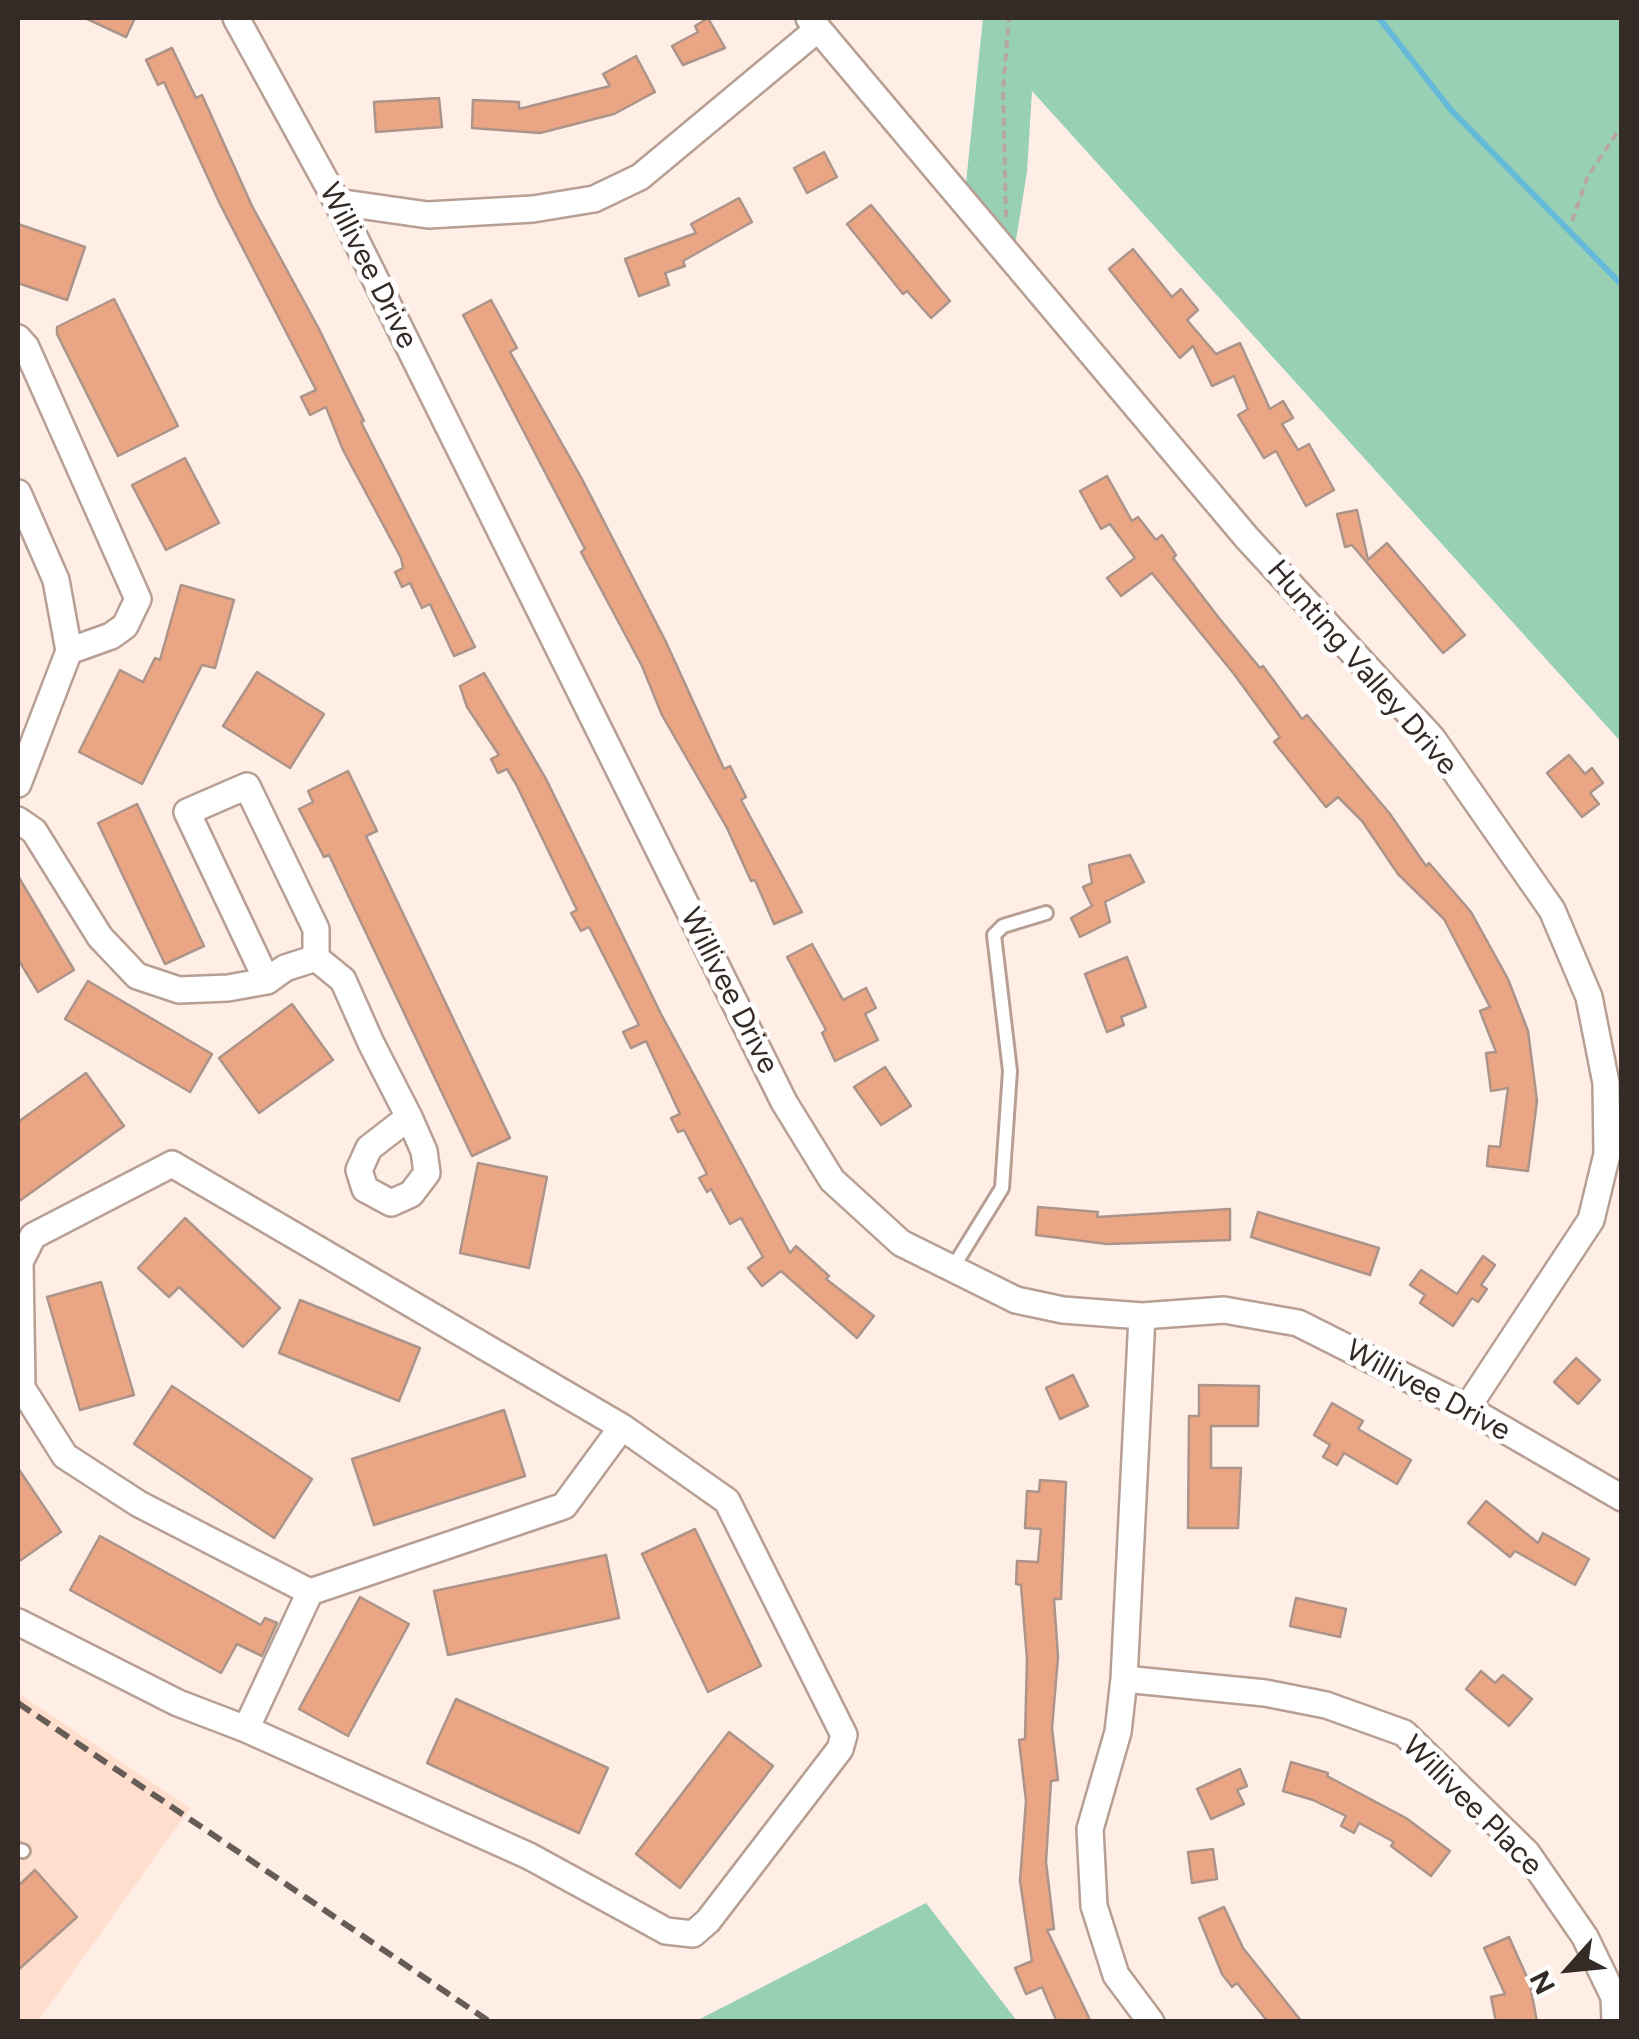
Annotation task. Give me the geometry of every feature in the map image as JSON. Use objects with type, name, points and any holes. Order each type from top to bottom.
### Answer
[{"type":"street","name":"Willivee Drive","points":[[236,18],[337,202],[636,807],[810,1146],[832,1180],[902,1244],[950,1271],[1032,1303],[1063,1310],[1142,1316],[1224,1310],[1298,1323],[1467,1408],[1622,1498]]},
{"type":"street","points":[[337,202],[428,215],[532,209],[594,199],[640,177],[814,23]]},
{"type":"street","name":"Hunting Valley Drive","points":[[814,23],[1247,538],[1432,738],[1552,910],[1589,997],[1606,1083],[1608,1154],[1591,1220],[1467,1408]]},
{"type":"street","points":[[18,338],[26,347],[138,599],[125,626],[111,636],[69,650]]},
{"type":"street","points":[[18,492],[56,580],[69,650],[18,784]]},
{"type":"street","points":[[267,981],[188,812],[247,786],[316,929],[316,958]]},
{"type":"street","points":[[18,820],[34,831],[100,938],[138,976],[179,990],[267,981],[285,968],[316,958]]},
{"type":"street","points":[[316,958],[344,980],[409,1117]]},
{"type":"street","points":[[18,1622],[178,1703],[246,1729],[529,1856],[666,1931],[693,1934],[708,1922],[840,1749],[844,1735],[727,1501],[622,1427],[172,1164],[33,1236],[20,1262],[22,1388],[65,1456],[139,1504],[310,1592],[564,1506],[622,1427]]},
{"type":"street","points":[[1142,1316],[1124,1680],[1118,1732],[1090,1829],[1094,1906],[1116,1975],[1151,2022]]},
{"type":"street","points":[[246,1729],[310,1592]]},
{"type":"street","name":"Willivee Place","points":[[1124,1680],[1265,1693],[1326,1705],[1404,1733],[1527,1853],[1586,1937],[1614,1997],[1615,2022]]},
{"type":"lane","points":[[950,1271],[1002,1188],[1010,1071],[994,936],[1004,926],[1046,912]]},
{"type":"path","points":[[1007,252],[1003,91],[1009,18]]},
{"type":"path","points":[[1572,220],[1588,176],[1622,124]]},
{"type":"shaded area","points":[[18,1693],[190,1808],[38,2021],[18,2021]]},
{"type":"green space","points":[[983,18],[1621,18],[1621,742],[1032,91],[1027,172],[1014,252],[965,193]]},
{"type":"green space","points":[[926,1903],[1017,2021],[696,2021]]},
{"type":"building","points":[[85,18],[135,18],[126,37]]},
{"type":"building","points":[[708,18],[725,48],[683,65],[672,46],[698,32],[695,26]]},
{"type":"building","points":[[172,48],[196,98],[202,95],[252,206],[319,329],[364,421],[361,422],[475,647],[454,656],[430,604],[422,608],[410,583],[402,587],[395,572],[403,568],[401,558],[343,450],[326,407],[310,415],[301,397],[316,390],[220,204],[164,82],[158,85],[146,60]]},
{"type":"building","points":[[636,56],[655,92],[614,114],[540,133],[472,128],[473,100],[519,102],[519,109],[610,86],[603,74]]},
{"type":"building","points":[[439,98],[442,127],[376,132],[374,102]]},
{"type":"building","points":[[824,152],[837,177],[807,193],[794,168]]},
{"type":"building","points":[[739,198],[752,222],[683,261],[685,266],[665,273],[669,285],[639,296],[625,259],[696,233],[691,224]]},
{"type":"building","points":[[871,205],[950,301],[931,318],[907,291],[903,294],[847,224]]},
{"type":"building","points":[[18,224],[85,247],[67,300],[18,283]]},
{"type":"building","points":[[1133,249],[1172,297],[1181,289],[1198,310],[1187,320],[1216,354],[1240,343],[1270,409],[1283,401],[1293,418],[1282,424],[1298,450],[1309,444],[1334,490],[1306,506],[1276,451],[1264,458],[1238,415],[1248,409],[1234,376],[1212,386],[1193,346],[1180,358],[1109,269]]},
{"type":"building","points":[[114,299],[178,426],[118,456],[57,334],[57,327]]},
{"type":"building","points":[[491,300],[517,348],[510,352],[582,479],[665,640],[724,769],[730,766],[746,797],[741,800],[802,912],[774,924],[755,880],[751,881],[727,828],[662,715],[642,666],[581,552],[585,549],[463,315]]},
{"type":"building","points":[[185,458],[219,523],[166,550],[132,485]]},
{"type":"building","points":[[1107,476],[1132,521],[1138,517],[1156,540],[1162,535],[1176,555],[1173,558],[1219,618],[1260,668],[1263,666],[1302,719],[1307,715],[1390,814],[1426,866],[1429,863],[1471,912],[1508,979],[1528,1031],[1537,1101],[1528,1171],[1487,1166],[1489,1146],[1500,1147],[1508,1088],[1491,1091],[1486,1053],[1496,1052],[1480,1011],[1490,1007],[1444,919],[1398,874],[1362,821],[1338,797],[1326,807],[1274,742],[1280,737],[1234,674],[1152,573],[1121,596],[1107,578],[1135,558],[1110,524],[1101,529],[1080,491]]},
{"type":"building","points":[[1357,510],[1368,560],[1387,543],[1465,635],[1443,653],[1352,545],[1345,547],[1337,514]]},
{"type":"building","points":[[181,585],[234,600],[215,668],[202,665],[142,784],[79,752],[120,670],[143,682],[155,658],[160,660]]},
{"type":"building","points":[[257,672],[324,714],[290,768],[223,726]]},
{"type":"building","points":[[484,673],[546,779],[661,1014],[790,1253],[796,1246],[829,1276],[826,1279],[874,1316],[857,1338],[781,1271],[762,1286],[748,1268],[763,1257],[741,1218],[730,1224],[711,1189],[707,1192],[699,1178],[707,1174],[684,1130],[678,1132],[671,1118],[680,1114],[646,1041],[631,1048],[623,1032],[639,1025],[589,927],[581,931],[571,913],[577,910],[516,784],[507,769],[498,773],[491,759],[499,755],[467,707],[460,686]]},
{"type":"building","points":[[1569,755],[1585,774],[1592,768],[1603,783],[1590,793],[1599,804],[1582,817],[1547,773]]},
{"type":"building","points":[[348,771],[377,831],[366,836],[510,1138],[472,1156],[329,855],[324,857],[299,809],[313,802],[308,791]]},
{"type":"building","points":[[137,804],[204,946],[165,964],[98,823]]},
{"type":"building","points":[[1130,855],[1144,882],[1105,902],[1110,922],[1080,937],[1071,918],[1092,906],[1083,887],[1092,883],[1089,865]]},
{"type":"building","points":[[18,876],[74,970],[38,992],[18,959]]},
{"type":"building","points":[[812,944],[843,1000],[866,988],[876,1008],[865,1014],[878,1040],[835,1061],[822,1033],[826,1030],[787,957]]},
{"type":"building","points":[[1127,957],[1146,1007],[1121,1017],[1124,1025],[1107,1032],[1085,974]]},
{"type":"building","points":[[88,981],[212,1054],[190,1092],[65,1019]]},
{"type":"building","points":[[292,1004],[333,1060],[259,1113],[219,1058]]},
{"type":"building","points":[[885,1067],[911,1106],[881,1125],[854,1087]]},
{"type":"building","points":[[86,1073],[124,1126],[18,1202],[18,1122]]},
{"type":"building","points":[[478,1163],[547,1177],[529,1268],[460,1253]]},
{"type":"building","points":[[1038,1207],[1098,1212],[1097,1217],[1230,1209],[1230,1240],[1107,1244],[1036,1235]]},
{"type":"building","points":[[1258,1212],[1379,1248],[1370,1275],[1251,1237]]},
{"type":"building","points":[[185,1218],[280,1308],[243,1347],[179,1287],[169,1297],[138,1268]]},
{"type":"building","points":[[1483,1256],[1495,1265],[1481,1285],[1487,1289],[1478,1302],[1472,1298],[1453,1326],[1420,1303],[1425,1295],[1410,1285],[1421,1270],[1457,1294]]},
{"type":"building","points":[[101,1282],[134,1395],[80,1410],[47,1297]]},
{"type":"building","points":[[300,1300],[420,1348],[399,1401],[279,1353]]},
{"type":"building","points":[[1576,1358],[1600,1380],[1578,1404],[1554,1382]]},
{"type":"building","points":[[1073,1375],[1088,1406],[1060,1419],[1046,1388]]},
{"type":"building","points":[[1199,1385],[1259,1386],[1258,1426],[1211,1426],[1211,1468],[1241,1468],[1238,1528],[1188,1528],[1189,1416],[1199,1416]]},
{"type":"building","points":[[172,1386],[312,1479],[274,1538],[134,1444]]},
{"type":"building","points":[[1332,1403],[1363,1421],[1358,1429],[1411,1460],[1397,1484],[1344,1453],[1337,1465],[1323,1457],[1330,1445],[1314,1435]]},
{"type":"building","points":[[504,1410],[525,1476],[374,1525],[352,1459]]},
{"type":"building","points":[[18,1468],[61,1532],[18,1562]]},
{"type":"building","points":[[1040,1480],[1066,1482],[1061,1599],[1054,1599],[1058,1657],[1052,1728],[1058,1780],[1051,1781],[1046,1862],[1054,1929],[1047,1930],[1091,2022],[1057,2022],[1042,1987],[1026,1994],[1015,1968],[1032,1961],[1020,1881],[1026,1801],[1019,1740],[1025,1739],[1027,1659],[1021,1585],[1016,1584],[1017,1561],[1038,1562],[1041,1529],[1025,1528],[1027,1491],[1039,1492]]},
{"type":"building","points":[[1486,1501],[1538,1543],[1543,1533],[1589,1559],[1575,1585],[1515,1551],[1510,1557],[1468,1523]]},
{"type":"building","points":[[695,1529],[761,1666],[708,1692],[642,1554]]},
{"type":"building","points":[[100,1536],[261,1625],[265,1618],[277,1623],[262,1656],[237,1644],[221,1673],[70,1590]]},
{"type":"building","points":[[606,1555],[619,1618],[448,1655],[434,1591]]},
{"type":"building","points":[[360,1597],[409,1624],[348,1736],[299,1709]]},
{"type":"building","points":[[1296,1598],[1346,1609],[1340,1637],[1290,1626]]},
{"type":"building","points":[[1481,1671],[1495,1683],[1503,1675],[1532,1699],[1509,1726],[1466,1689]]},
{"type":"building","points":[[456,1699],[608,1768],[579,1833],[427,1763]]},
{"type":"building","points":[[729,1732],[773,1766],[680,1888],[636,1854]]},
{"type":"building","points":[[1291,1762],[1328,1773],[1327,1776],[1406,1818],[1450,1851],[1431,1876],[1391,1846],[1394,1842],[1359,1823],[1354,1833],[1341,1826],[1346,1816],[1283,1791]]},
{"type":"building","points":[[1240,1769],[1247,1786],[1237,1790],[1244,1804],[1211,1819],[1197,1789]]},
{"type":"building","points":[[1213,1849],[1217,1879],[1192,1883],[1188,1852]]},
{"type":"building","points":[[35,1870],[77,1917],[18,1970],[18,1886]]},
{"type":"building","points":[[1224,1907],[1243,1948],[1302,2022],[1268,2022],[1237,1983],[1232,1987],[1222,1974],[1199,1918]]},
{"type":"building","points":[[1509,1937],[1530,1984],[1537,2022],[1496,2022],[1491,1997],[1505,1994],[1484,1948]]},
{"type":"waterway","points":[[1379,18],[1451,110],[1622,285]]},
{"type":"railway","points":[[18,1703],[490,2022]]}]
